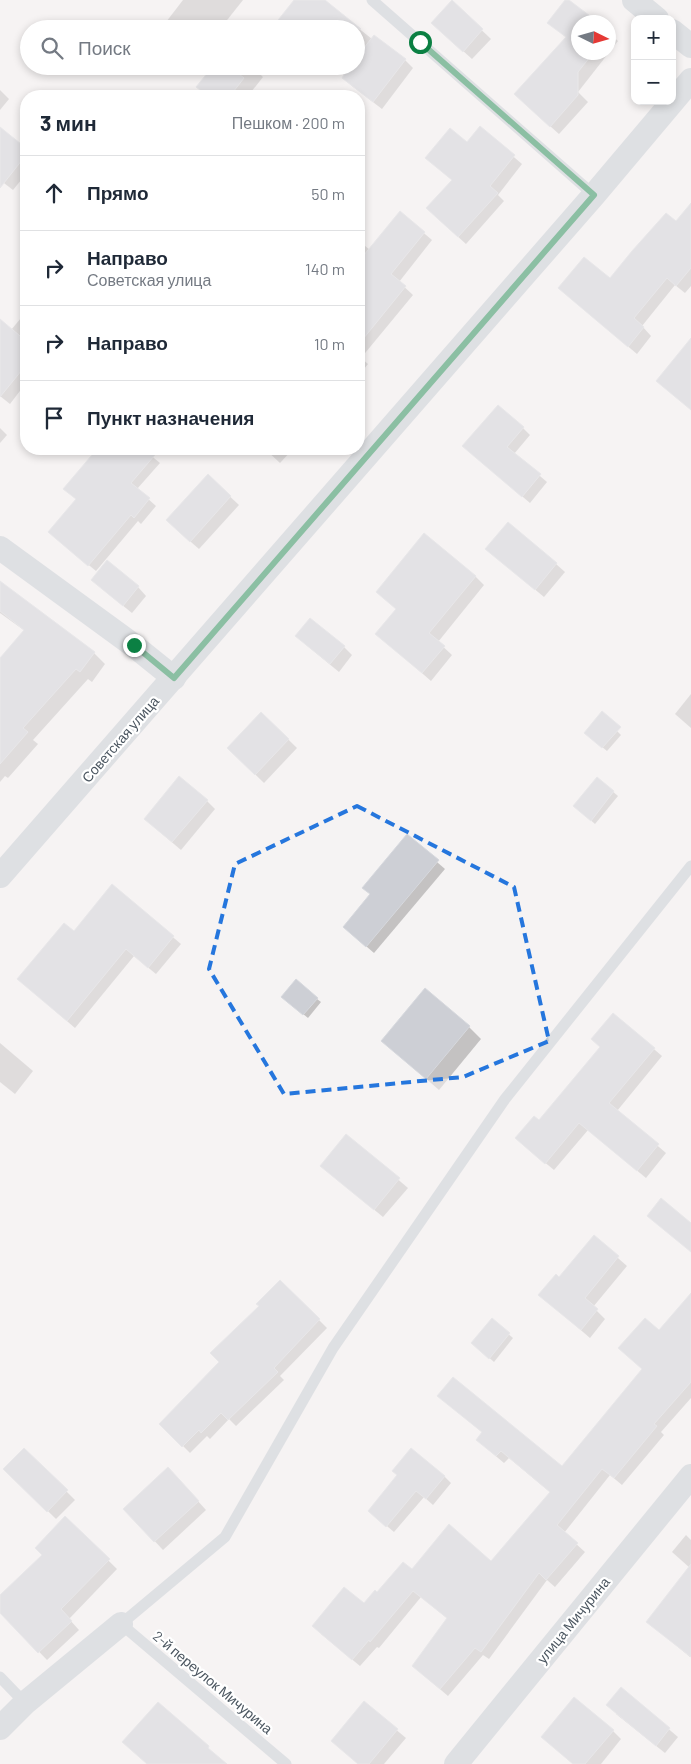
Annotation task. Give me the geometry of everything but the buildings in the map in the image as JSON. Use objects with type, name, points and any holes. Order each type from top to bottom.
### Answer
[{"type":"street","points":[[634,0],[652,15]]},
{"type":"street","points":[[676,34],[691,46]]},
{"type":"street","name":"Советская улица","points":[[0,876],[594,195],[691,80]]},
{"type":"street","points":[[0,548],[134,645],[174,678]]},
{"type":"street","name":"улица Мичурина","points":[[456,1764],[691,1476]]},
{"type":"street","points":[[0,1728],[25,1703],[121,1624]]},
{"type":"lane","points":[[372,0],[594,195]]},
{"type":"lane","points":[[121,1624],[225,1537],[333,1348],[505,1100],[691,866]]},
{"type":"lane","name":"2-й переулок Мичурина","points":[[121,1624],[286,1764]]},
{"type":"lane","points":[[0,1678],[25,1703]]},
{"type":"highlighted area","points":[[357,806],[514,887],[549,1041],[463,1077],[284,1094],[209,969],[235,864]]},
{"type":"route","points":[[134,645],[174,678],[594,195],[420,42]]}]
